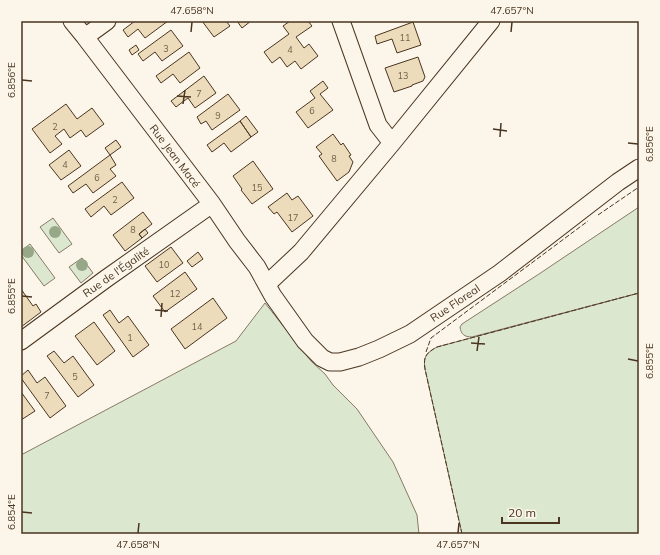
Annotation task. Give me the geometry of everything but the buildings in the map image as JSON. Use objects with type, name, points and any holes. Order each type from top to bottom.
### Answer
[{"type":"street","name":"Rue Jean Macé","points":[[72,21],[212,204],[257,267],[270,290]]},
{"type":"street","points":[[85,37],[106,21]]},
{"type":"street","points":[[341,21],[378,125],[392,143]]},
{"type":"street","points":[[270,290],[491,21]]},
{"type":"street","name":"Rue Floreal","points":[[270,290],[305,342],[322,358],[330,362],[340,362],[359,357],[410,334],[437,316],[500,273],[618,182],[639,168]]},
{"type":"street","name":"Rue de l'Égalité","points":[[21,340],[72,296],[104,273],[212,204]]},
{"type":"green space","points":[[639,207],[639,293],[472,337],[465,336],[461,332],[460,327],[462,324]]},
{"type":"green space","points":[[53,218],[72,244],[59,253],[40,227]]},
{"type":"green space","points":[[30,244],[55,278],[44,286],[21,255],[21,251]]},
{"type":"green space","points":[[82,258],[93,273],[81,283],[69,267]]},
{"type":"green space","points":[[639,293],[639,534],[462,534],[425,369],[424,361],[426,356],[430,351],[437,347]]},
{"type":"green space","points":[[265,303],[311,361],[357,409],[393,462],[417,515],[419,534],[21,534],[21,455],[236,341]]},
{"type":"fence","points":[[598,215],[639,187]]},
{"type":"fence","points":[[426,352],[431,338],[588,221]]},
{"type":"fence","points":[[462,534],[425,369],[424,361],[426,356],[430,351],[437,347],[639,293]]}]
